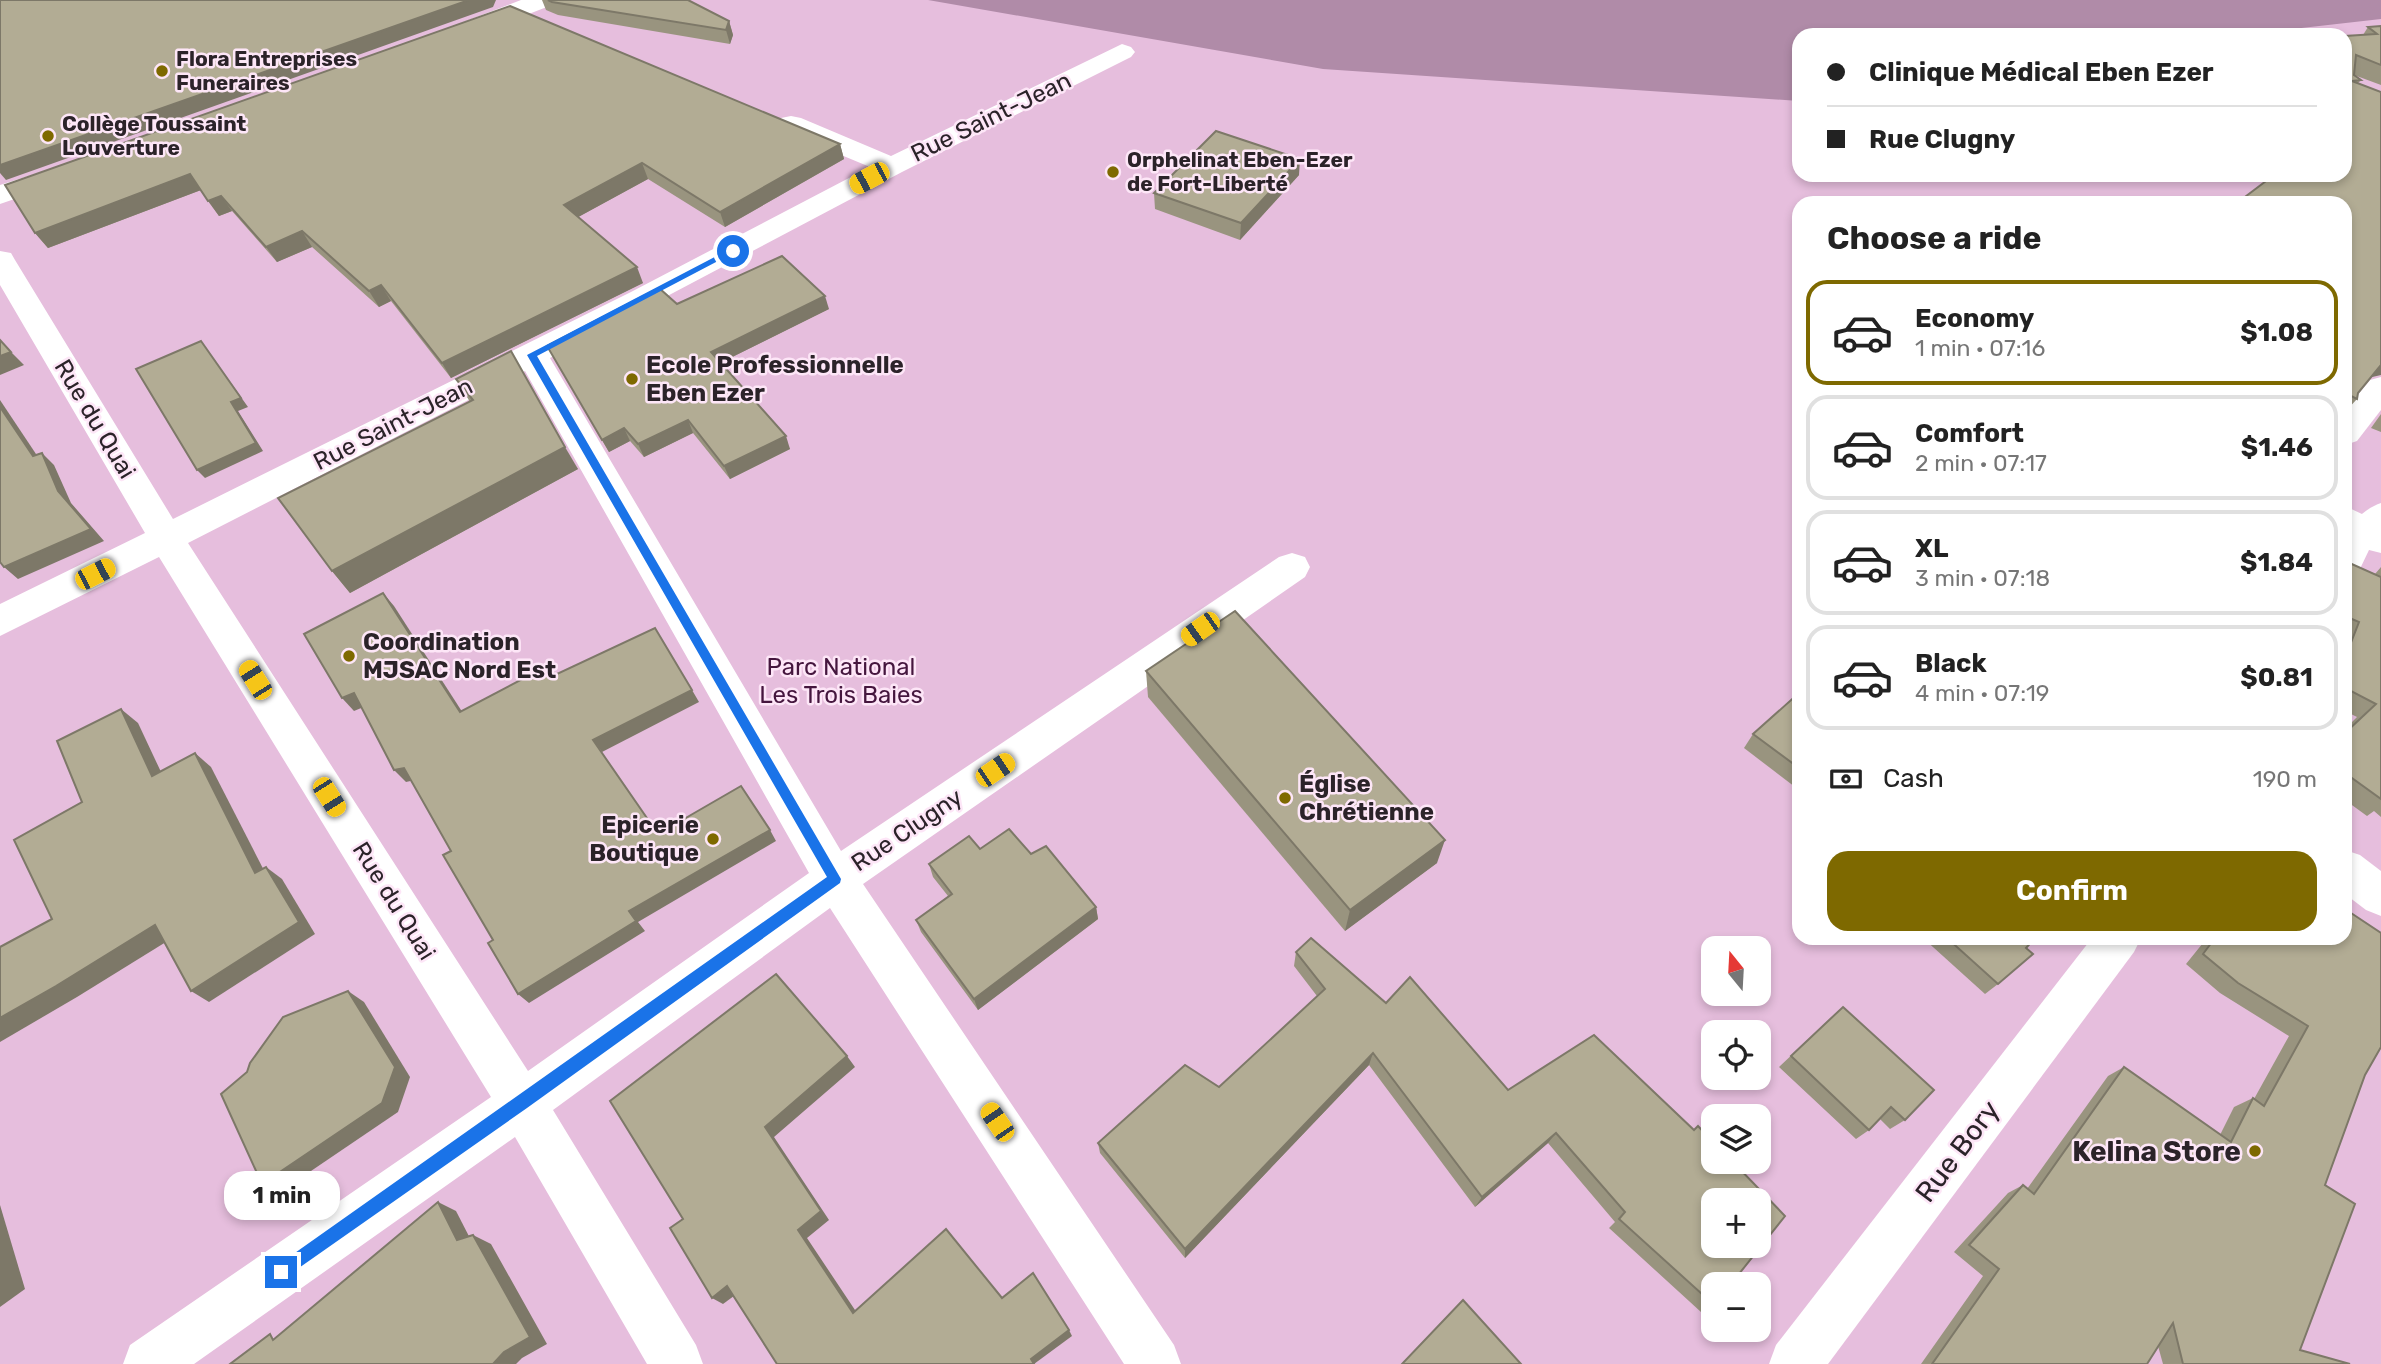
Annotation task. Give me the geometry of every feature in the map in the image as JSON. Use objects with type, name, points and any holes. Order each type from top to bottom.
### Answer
[{"type":"street","points":[[476,1],[536,10]]},
{"type":"street","points":[[441,38],[536,10]]},
{"type":"street","name":"Rue Saint-Jean","points":[[0,621],[532,355],[892,166],[1122,52]]},
{"type":"street","points":[[763,112],[892,166]]},
{"type":"street","points":[[0,195],[78,167]]},
{"type":"street","name":"Rue du Quai","points":[[0,260],[166,538],[522,1104],[677,1364]]},
{"type":"street","points":[[532,355],[835,879],[1156,1364]]},
{"type":"street","points":[[2352,424],[2381,388]]},
{"type":"street","points":[[2352,551],[2367,525]]},
{"type":"street","name":"Rue Clugny","points":[[149,1364],[522,1104],[835,879],[1292,566]]},
{"type":"street","points":[[2352,874],[2381,896]]},
{"type":"street","name":"Rue Bory","points":[[1794,1364],[2114,945]]},
{"type":"green space","name":"Parc National Les Trois Baies","points":[[0,0],[2381,0],[2381,1364],[0,1364]]},
{"type":"shaded area","points":[[928,0],[2381,0],[2381,19],[2301,28],[1792,28],[1792,101],[1323,69]]},
{"type":"building","points":[[0,0],[469,0],[0,165]]},
{"type":"building","points":[[548,0],[688,0],[729,21],[726,30]]},
{"type":"building","points":[[510,6],[840,144],[720,212],[642,163],[564,205],[637,267],[442,363],[381,285],[369,291],[302,231],[266,247],[221,196],[208,201],[190,174],[35,233],[5,185]]},
{"type":"building","points":[[2381,26],[2381,65],[2356,55],[2354,75],[2361,80],[2352,81],[2352,36],[2377,34],[2368,27]]},
{"type":"building","points":[[2352,81],[2381,92],[2381,365],[2358,393],[2357,399],[2352,396],[2352,196],[2246,196],[2265,182],[2352,182]]},
{"type":"building","points":[[1216,131],[1300,159],[1241,223],[1154,193]]},
{"type":"building","points":[[782,256],[825,296],[711,352],[786,436],[724,466],[688,420],[638,444],[624,428],[602,440],[547,346],[659,288],[677,304]]},
{"type":"building","points":[[0,340],[11,352],[0,356]]},
{"type":"building","points":[[201,341],[241,398],[231,402],[256,443],[197,470],[136,369]]},
{"type":"building","points":[[511,351],[565,447],[332,571],[278,498],[473,400],[456,379]]},
{"type":"building","points":[[0,407],[33,456],[42,453],[58,491],[91,529],[4,567],[0,562]]},
{"type":"building","points":[[2352,564],[2381,577],[2381,799],[2352,778],[2352,726],[2376,704],[2352,692],[2352,640],[2359,622],[2352,619]]},
{"type":"building","points":[[383,593],[460,712],[549,665],[555,675],[655,628],[692,690],[593,740],[658,834],[741,786],[770,830],[629,911],[636,921],[518,994],[488,943],[493,940],[443,855],[451,851],[404,768],[394,770],[354,693],[342,698],[304,634]]},
{"type":"building","points":[[1235,611],[1445,840],[1350,910],[1146,671]]},
{"type":"building","points":[[1792,699],[1792,763],[1753,734]]},
{"type":"building","points":[[121,709],[152,776],[195,753],[255,873],[266,867],[299,922],[191,991],[155,925],[0,1018],[0,947],[52,919],[14,840],[82,802],[57,741]]},
{"type":"building","points":[[1009,829],[1031,854],[1046,846],[1096,907],[974,999],[916,920],[952,894],[929,864],[969,836],[980,849]]},
{"type":"building","points":[[2352,914],[2381,933],[2381,1047],[2365,1075],[2325,1185],[2355,1204],[2300,1350],[2350,1364],[2183,1364],[2173,1323],[2147,1364],[1932,1364],[1999,1269],[1969,1245],[2023,1185],[2034,1194],[2124,1067],[2231,1142],[2253,1098],[2264,1106],[2308,1026],[2238,983],[2203,954],[2210,945],[2352,945]]},
{"type":"building","points":[[1311,938],[1386,1003],[1410,977],[1508,1090],[1594,1035],[1694,1130],[1698,1126],[1701,1129],[1701,1174],[1745,1174],[1758,1188],[1701,1188],[1701,1258],[1752,1258],[1741,1272],[1701,1272],[1701,1293],[1619,1219],[1625,1212],[1556,1133],[1482,1197],[1373,1053],[1185,1249],[1098,1143],[1185,1065],[1219,1087],[1325,989],[1296,952]]},
{"type":"building","points":[[1955,945],[2029,945],[2026,948],[2033,954],[1998,984]]},
{"type":"building","points":[[776,974],[847,1056],[765,1127],[821,1211],[798,1230],[853,1313],[946,1229],[1002,1298],[1033,1273],[1069,1330],[1031,1359],[1034,1364],[777,1364],[727,1286],[712,1298],[670,1228],[683,1219],[610,1101]]},
{"type":"building","points":[[348,991],[395,1067],[382,1103],[262,1184],[221,1094],[247,1072],[250,1063],[283,1017]]},
{"type":"building","points":[[1843,1007],[1934,1090],[1905,1120],[1891,1107],[1869,1130],[1791,1056]]},
{"type":"building","points":[[1771,1201],[1785,1216],[1771,1234]]},
{"type":"building","points":[[438,1202],[457,1240],[473,1235],[530,1337],[504,1352],[493,1364],[230,1364],[270,1334],[273,1340]]},
{"type":"building","points":[[1463,1300],[1521,1364],[1402,1364]]},
{"type":"place","name":"Flora Entreprises Funeraires","points":[[162,71]]},
{"type":"place","name":"Collège Toussaint Louverture","points":[[48,136]]},
{"type":"place","name":"Orphelinat Eben-Ezer de Fort-Liberté","points":[[1113,172]]},
{"type":"place","name":"Ecole Professionnelle Eben Ezer","points":[[632,379]]},
{"type":"place","name":"Coordination MJSAC Nord Est","points":[[349,656]]},
{"type":"place","name":"Église Chrétienne","points":[[1285,798]]},
{"type":"place","name":"Epicerie Boutique","points":[[713,839]]},
{"type":"place","name":"Kelina Store","points":[[2255,1151]]},
{"type":"route","points":[[281,1272],[522,1104],[835,879],[532,355],[733,251]]}]
